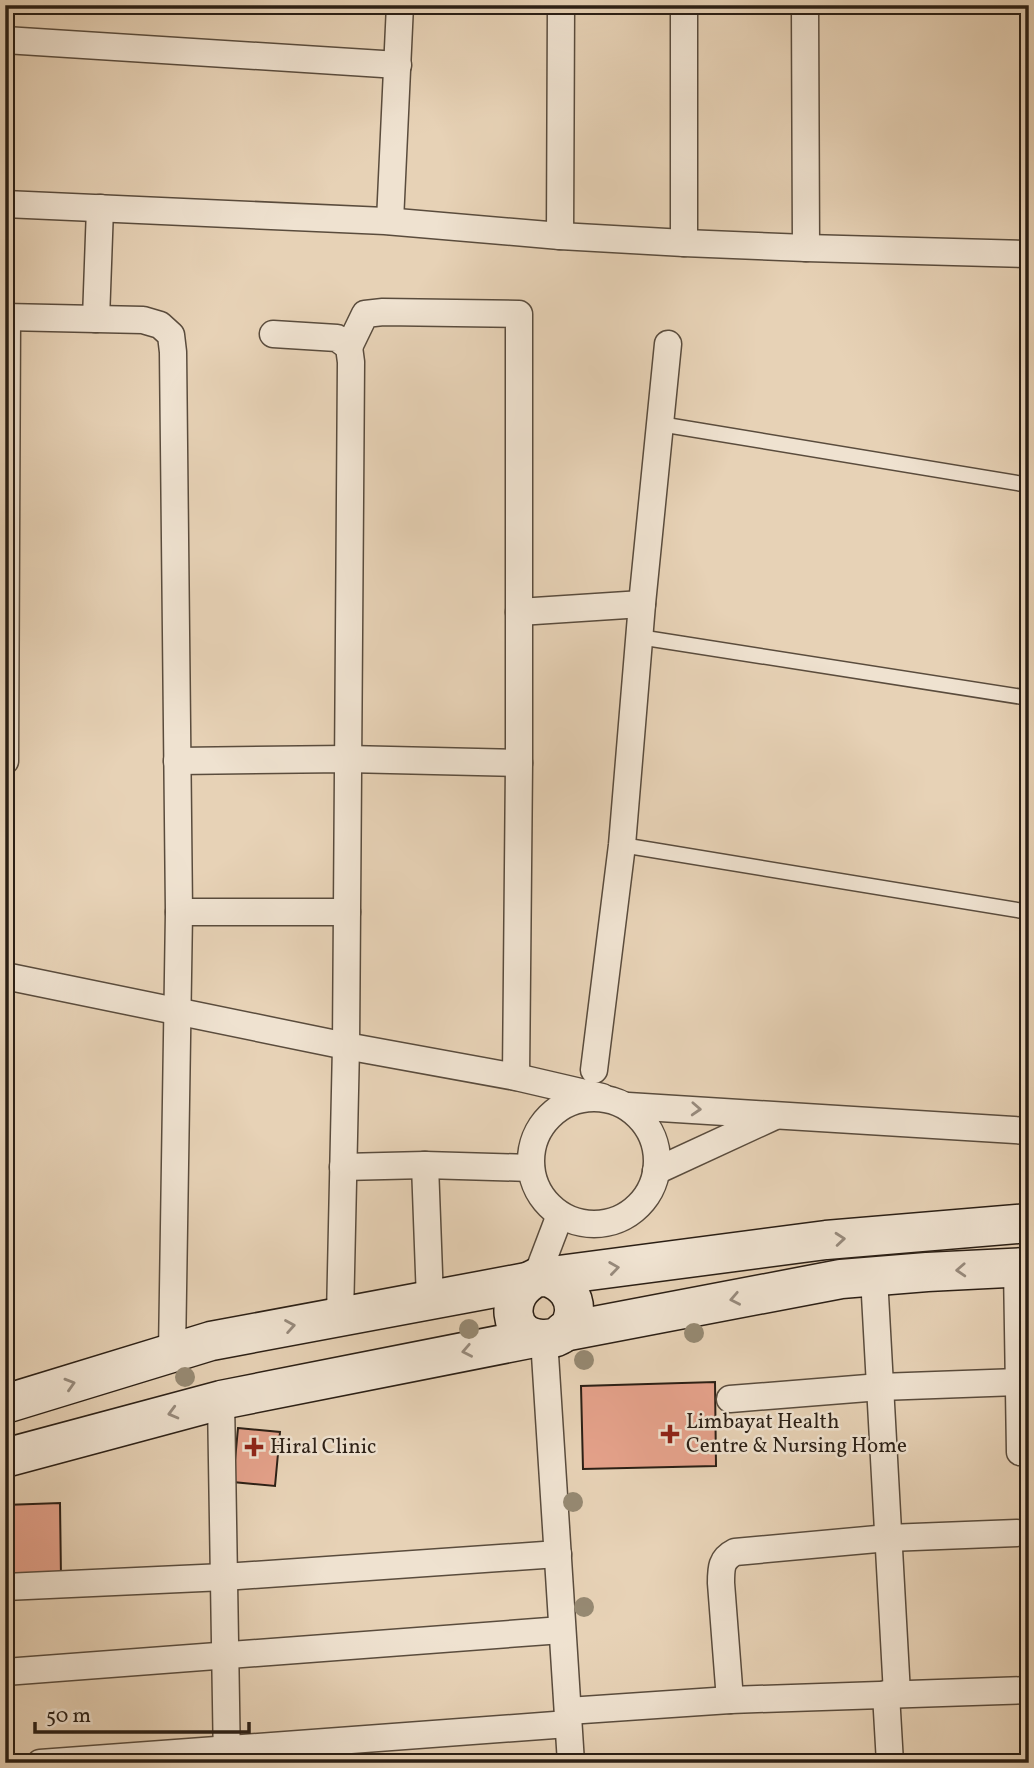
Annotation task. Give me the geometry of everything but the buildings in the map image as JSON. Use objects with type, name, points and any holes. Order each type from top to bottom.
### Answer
[{"type":"main road","points":[[5,1404],[211,1340],[537,1279],[827,1240],[1029,1223]]},
{"type":"main road","points":[[5,1458],[221,1400],[841,1279],[1023,1267]]},
{"type":"main road","points":[[537,1279],[565,1286],[572,1294],[575,1304],[570,1324],[547,1336],[518,1326],[513,1307],[520,1289],[537,1279]]},
{"type":"street","points":[[390,221],[400,5]]},
{"type":"street","points":[[560,236],[561,5]]},
{"type":"street","points":[[684,5],[684,243]]},
{"type":"street","points":[[805,5],[806,248]]},
{"type":"street","points":[[5,40],[398,65]]},
{"type":"street","points":[[5,204],[390,221],[560,236],[684,243],[1029,254]]},
{"type":"street","points":[[96,319],[100,208]]},
{"type":"street","points":[[340,1317],[346,1046],[351,375],[349,346],[365,314],[519,314],[516,1077]]},
{"type":"street","points":[[5,761],[6,317],[144,320],[160,325],[171,335],[173,352],[179,912],[172,1353]]},
{"type":"street","points":[[273,334],[337,338],[349,346]]},
{"type":"street","points":[[594,1070],[622,845],[642,604],[668,344]]},
{"type":"street","points":[[519,612],[642,604]]},
{"type":"street","points":[[177,761],[347,759],[519,763]]},
{"type":"street","points":[[179,912],[347,912]]},
{"type":"street","points":[[5,976],[346,1046],[516,1077],[628,1106],[1029,1131]]},
{"type":"street","points":[[601,1097],[573,1100],[549,1116],[534,1140],[531,1168],[540,1195],[560,1215],[587,1225],[615,1222],[639,1206],[655,1182],[658,1153],[649,1126],[628,1106]]},
{"type":"street","points":[[656,1171],[778,1115]]},
{"type":"street","points":[[343,1167],[425,1165],[531,1168]]},
{"type":"street","points":[[425,1165],[430,1300]]},
{"type":"street","points":[[537,1279],[560,1215]]},
{"type":"street","points":[[1020,1452],[1019,1382],[1023,1267]]},
{"type":"street","points":[[874,1277],[888,1538],[890,1763]]},
{"type":"street","points":[[547,1336],[571,1763]]},
{"type":"street","points":[[730,1399],[880,1387],[1019,1382]]},
{"type":"street","points":[[221,1400],[227,1757]]},
{"type":"street","points":[[730,1700],[721,1583],[721,1568],[726,1556],[735,1552],[888,1538],[1017,1533]]},
{"type":"street","points":[[5,1587],[224,1577],[558,1554]]},
{"type":"street","points":[[5,1672],[562,1630]]},
{"type":"street","points":[[40,1763],[227,1757],[730,1700],[1029,1690]]},
{"type":"lane","points":[[660,424],[1029,485]]},
{"type":"lane","points":[[639,637],[1029,698]]},
{"type":"lane","points":[[622,845],[1029,912]]},
{"type":"place","name":"Limbayat Health Centre & Nursing Home","points":[[670,1434]]},
{"type":"place","name":"Hiral Clinic","points":[[254,1447]]}]
